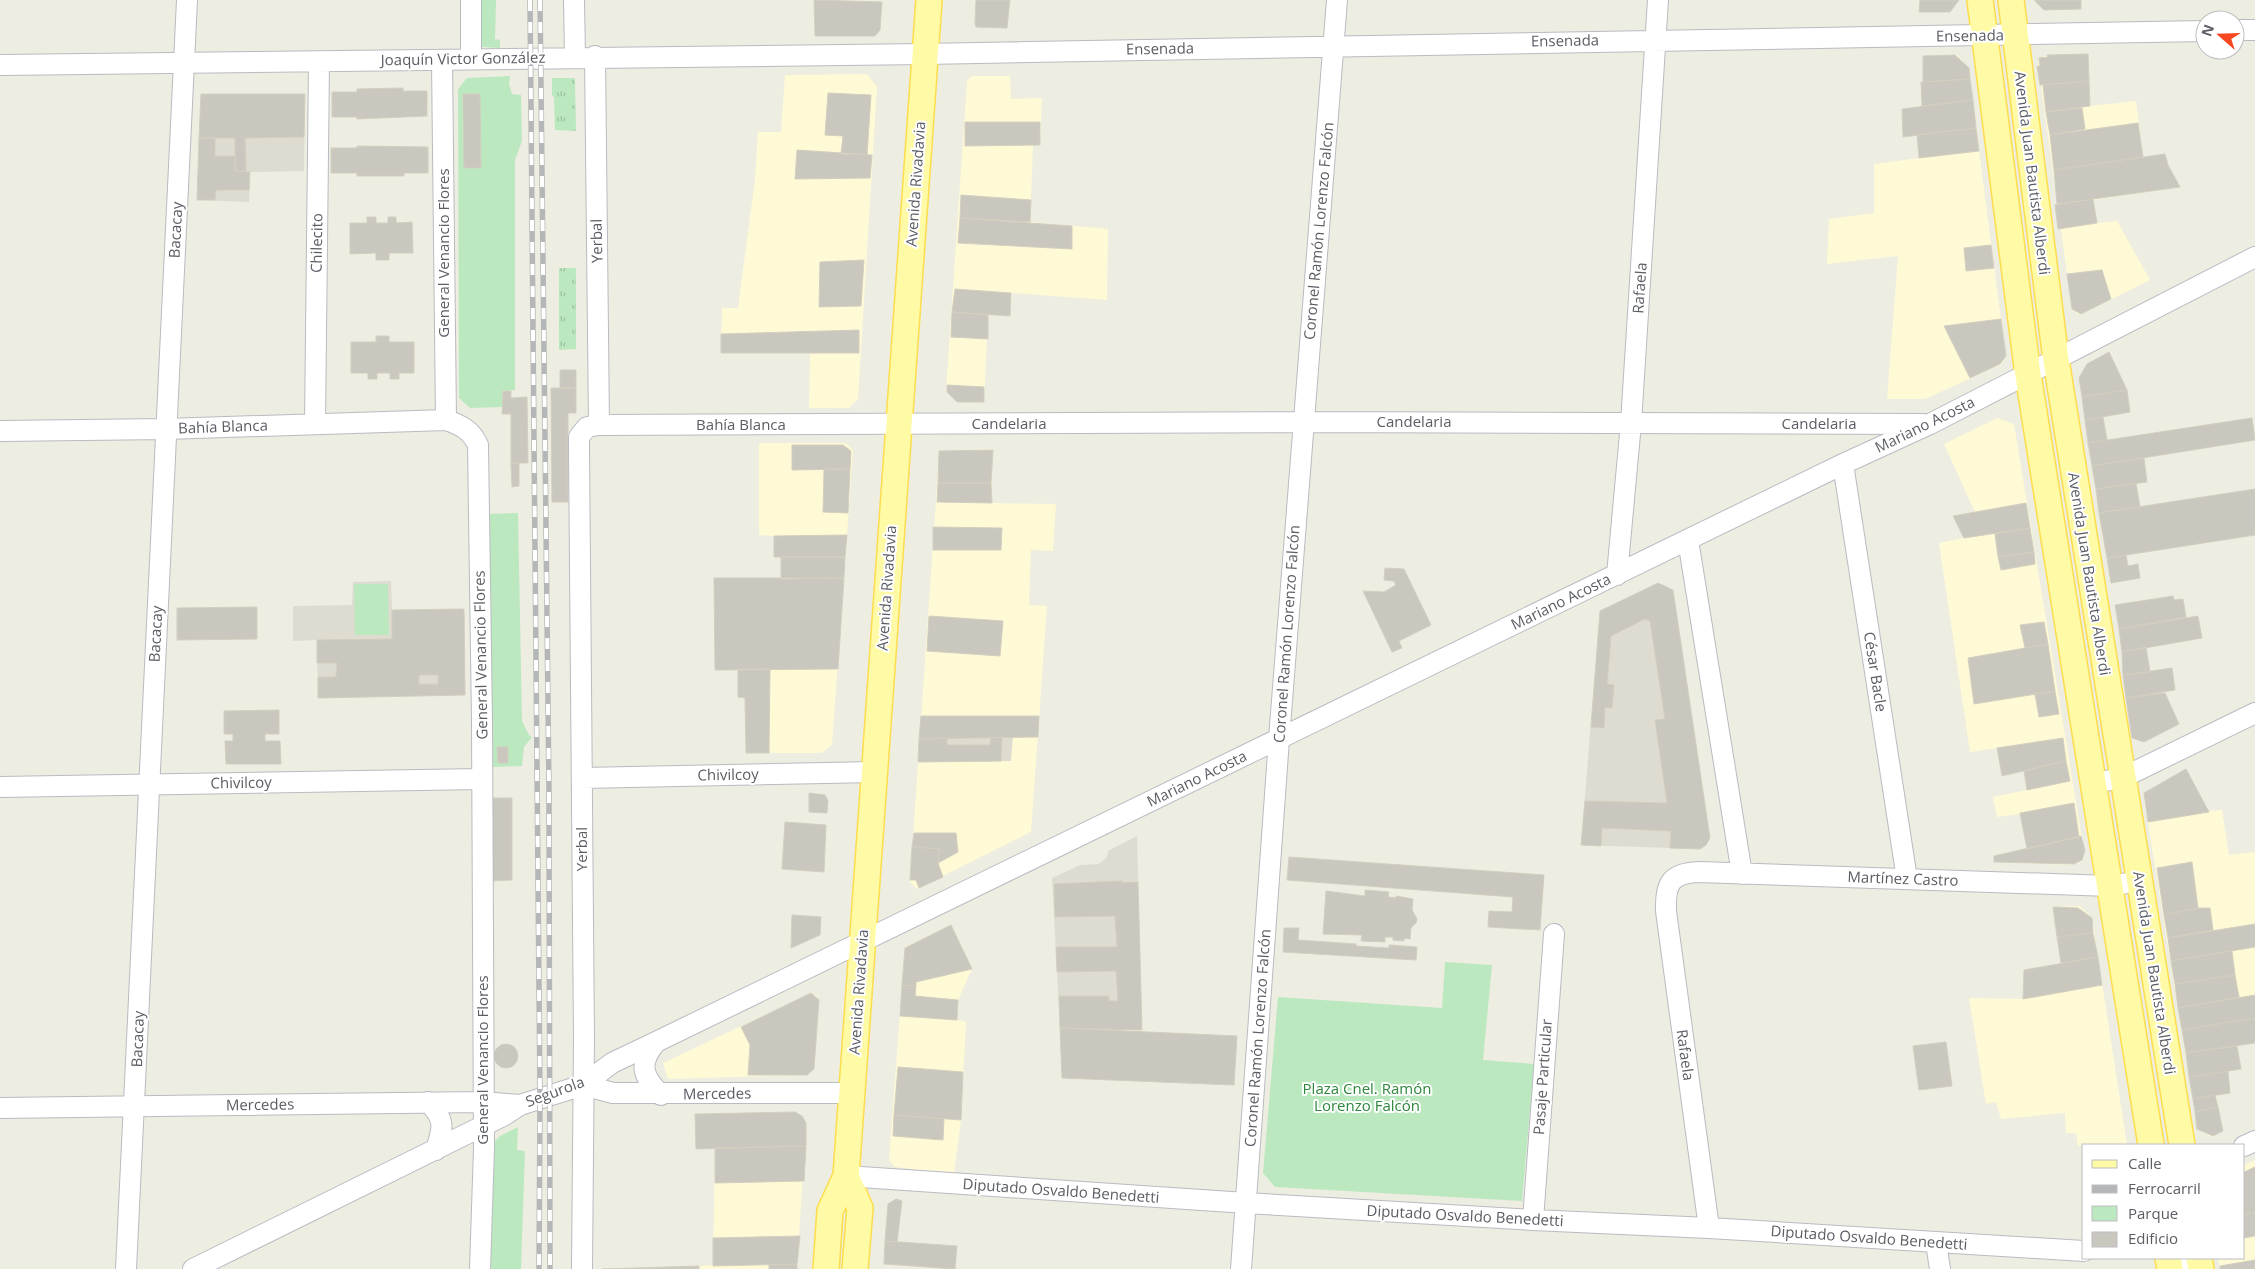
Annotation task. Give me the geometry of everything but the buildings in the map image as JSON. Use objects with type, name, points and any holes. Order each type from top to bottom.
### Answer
[{"type":"main road","name":"Avenida Rivadavia","points":[[826,1269],[830,1211],[846,1176],[929,0]]},
{"type":"main road","name":"Avenida Juan Bautista Alberdi","points":[[1980,0],[2028,375],[2151,1144]]},
{"type":"main road","name":"Avenida Juan Bautista Alberdi","points":[[2011,0],[2056,360],[2182,1144]]},
{"type":"main road","name":"Avenida Rivadavia","points":[[846,1176],[860,1208],[855,1269]]},
{"type":"street","name":"Bacacay","points":[[126,1269],[187,0]]},
{"type":"street","points":[[471,0],[471,59]]},
{"type":"street","points":[[574,0],[575,57]]},
{"type":"street","name":"Coronel Ramón Lorenzo Falcón","points":[[1241,1269],[1279,739],[1337,0]]},
{"type":"street","name":"Rafaela","points":[[1617,575],[1631,423],[1658,0]]},
{"type":"street","name":"Ensenada","points":[[925,54],[2195,31]]},
{"type":"street","name":"Joaquín Victor González","points":[[0,65],[319,62],[595,56],[925,54]]},
{"type":"street","name":"Yerbal","points":[[582,1269],[582,778],[578,448],[580,437],[591,428],[595,56]]},
{"type":"street","name":"General Venancio Flores","points":[[442,60],[446,420],[463,426],[475,438],[478,445],[482,779],[483,1126],[480,1269]]},
{"type":"street","name":"Chilecito","points":[[315,424],[319,62]]},
{"type":"street","name":"Mariano Acosta","points":[[864,942],[1843,464],[1930,424],[2255,256]]},
{"type":"street","name":"Bahía Blanca","points":[[0,431],[166,429],[446,420]]},
{"type":"street","name":"Candelaria","points":[[898,424],[1303,422],[1930,424]]},
{"type":"street","name":"Bahía Blanca","points":[[591,428],[898,424]]},
{"type":"street","name":"César Bacle","points":[[1843,464],[1907,879]]},
{"type":"street","points":[[1688,540],[1742,874]]},
{"type":"street","points":[[2094,783],[2122,778],[2255,713]]},
{"type":"street","name":"Chivilcoy","points":[[582,778],[874,772]]},
{"type":"street","name":"Chivilcoy","points":[[0,787],[482,779]]},
{"type":"street","name":"Martínez Castro","points":[[1670,882],[1680,874],[1689,872],[2110,886],[2139,881]]},
{"type":"street","name":"Rafaela","points":[[1670,882],[1667,891],[1666,911],[1709,1228]]},
{"type":"street","name":"Pasaje Particular","points":[[1533,1220],[1554,934]]},
{"type":"street","name":"Segurola","points":[[193,1269],[436,1150],[503,1116],[520,1105],[583,1085],[612,1063],[864,942]]},
{"type":"street","points":[[656,1042],[646,1053],[644,1068],[649,1082],[662,1095]]},
{"type":"street","name":"Mercedes","points":[[583,1085],[613,1093],[662,1095],[852,1093]]},
{"type":"street","points":[[428,1102],[439,1113],[443,1124],[436,1150]]},
{"type":"street","name":"Mercedes","points":[[0,1108],[428,1102],[482,1102],[520,1105]]},
{"type":"street","name":"Diputado Osvaldo Benedetti","points":[[846,1176],[1246,1203],[1533,1220],[1709,1228],[2082,1251]]},
{"type":"street","points":[[1936,1243],[1940,1269]]},
{"type":"street","points":[[2179,1259],[2200,1263]]},
{"type":"shaded area","points":[[2088,54],[2090,106],[2136,101],[2143,157],[2165,154],[2168,165],[2180,187],[2093,200],[2097,223],[2117,221],[2150,280],[2080,315],[2072,310],[2038,64],[2044,56]]},
{"type":"shaded area","points":[[1957,55],[1968,67],[2006,357],[2002,364],[1925,399],[1887,399],[1898,256],[1827,264],[1829,219],[1874,213],[1874,164],[1919,158],[1917,135],[1903,137],[1902,109],[1922,106],[1923,56]]},
{"type":"shaded area","points":[[867,74],[877,87],[858,399],[849,408],[809,408],[810,353],[721,353],[722,308],[738,308],[755,179],[758,132],[781,132],[785,75]]},
{"type":"shaded area","points":[[972,76],[1010,76],[1011,99],[1042,98],[1040,145],[1033,146],[1030,222],[1108,229],[1107,300],[1012,293],[1010,316],[988,315],[984,402],[957,401],[946,391],[967,81]]},
{"type":"shaded area","points":[[201,94],[305,94],[304,171],[250,172],[249,202],[197,200]]},
{"type":"shaded area","points":[[1997,418],[2014,424],[2084,851],[2081,862],[2070,865],[1994,862],[1994,856],[2027,848],[2020,814],[1997,817],[1993,797],[2027,790],[2024,771],[2002,776],[1997,748],[1970,752],[1939,543],[1964,538],[1953,516],[1975,512],[1944,444]]},
{"type":"shaded area","points":[[759,443],[845,443],[853,450],[832,745],[822,753],[746,753],[745,698],[738,697],[738,669],[715,670],[714,578],[781,578],[781,557],[774,536],[759,535]]},
{"type":"shaded area","points":[[992,449],[992,503],[1056,504],[1053,551],[1031,550],[1029,605],[1047,606],[1031,832],[917,889],[910,882],[939,455],[945,451]]},
{"type":"shaded area","points":[[391,581],[392,610],[464,609],[465,695],[318,698],[317,640],[293,641],[293,606],[352,605],[353,582]]},
{"type":"shaded area","points":[[1658,583],[1673,590],[1710,838],[1706,845],[1700,849],[1581,845],[1600,611]]},
{"type":"shaded area","points":[[1013,737],[1011,761],[937,762],[938,739]]},
{"type":"shaded area","points":[[2186,769],[2209,811],[2222,810],[2229,855],[2255,852],[2255,1043],[2237,1046],[2241,1069],[2228,1071],[2230,1093],[2216,1096],[2223,1131],[2212,1137],[2198,1130],[2144,799],[2146,793]]},
{"type":"shaded area","points":[[1137,836],[1142,1030],[1060,1028],[1052,878],[1080,865],[1099,864],[1107,857],[1108,851]]},
{"type":"shaded area","points":[[2080,906],[2092,918],[2127,1144],[2082,1144],[2082,1146],[2078,1146],[2076,1133],[2066,1133],[2065,1113],[2001,1119],[1996,1102],[1986,1104],[1969,998],[2023,999],[2024,970],[2061,963],[2053,907]]},
{"type":"shaded area","points":[[951,925],[972,969],[958,1000],[957,1020],[966,1022],[961,1120],[954,1174],[895,1167],[889,1160],[905,947]]},
{"type":"shaded area","points":[[811,993],[818,997],[814,1069],[807,1075],[668,1079],[663,1063]]},
{"type":"shaded area","points":[[795,1112],[802,1116],[806,1123],[797,1269],[699,1269],[699,1266],[713,1265],[715,1148],[696,1149],[695,1114]]},
{"type":"shaded area","points":[[2255,1160],[2255,1269],[2220,1269],[2218,1259],[2245,1259],[2245,1165]]},
{"type":"green space","points":[[481,0],[496,0],[495,39],[500,40],[500,48],[482,47]]},
{"type":"green space","points":[[510,76],[509,84],[512,94],[521,95],[522,141],[515,160],[515,390],[503,391],[502,407],[470,408],[459,398],[458,89],[467,78]]},
{"type":"green space","points":[[552,78],[575,78],[576,131],[555,130]]},
{"type":"green space","points":[[559,268],[576,268],[576,349],[559,350]]},
{"type":"green space","points":[[518,513],[522,721],[532,737],[524,747],[522,766],[492,767],[488,514]]},
{"type":"green space","points":[[354,584],[388,584],[389,635],[355,635]]},
{"type":"green space","name":"Plaza Cnel. Ramón Lorenzo Falcón","points":[[1445,962],[1492,965],[1483,1060],[1534,1064],[1522,1201],[1275,1187],[1263,1173],[1278,997],[1442,1008]]},
{"type":"green space","points":[[518,1127],[517,1150],[525,1151],[521,1269],[488,1269],[493,1143],[500,1136]]},
{"type":"railway","points":[[530,0],[540,1098],[539,1269]]},
{"type":"railway","points":[[540,0],[549,792],[550,1269]]}]
